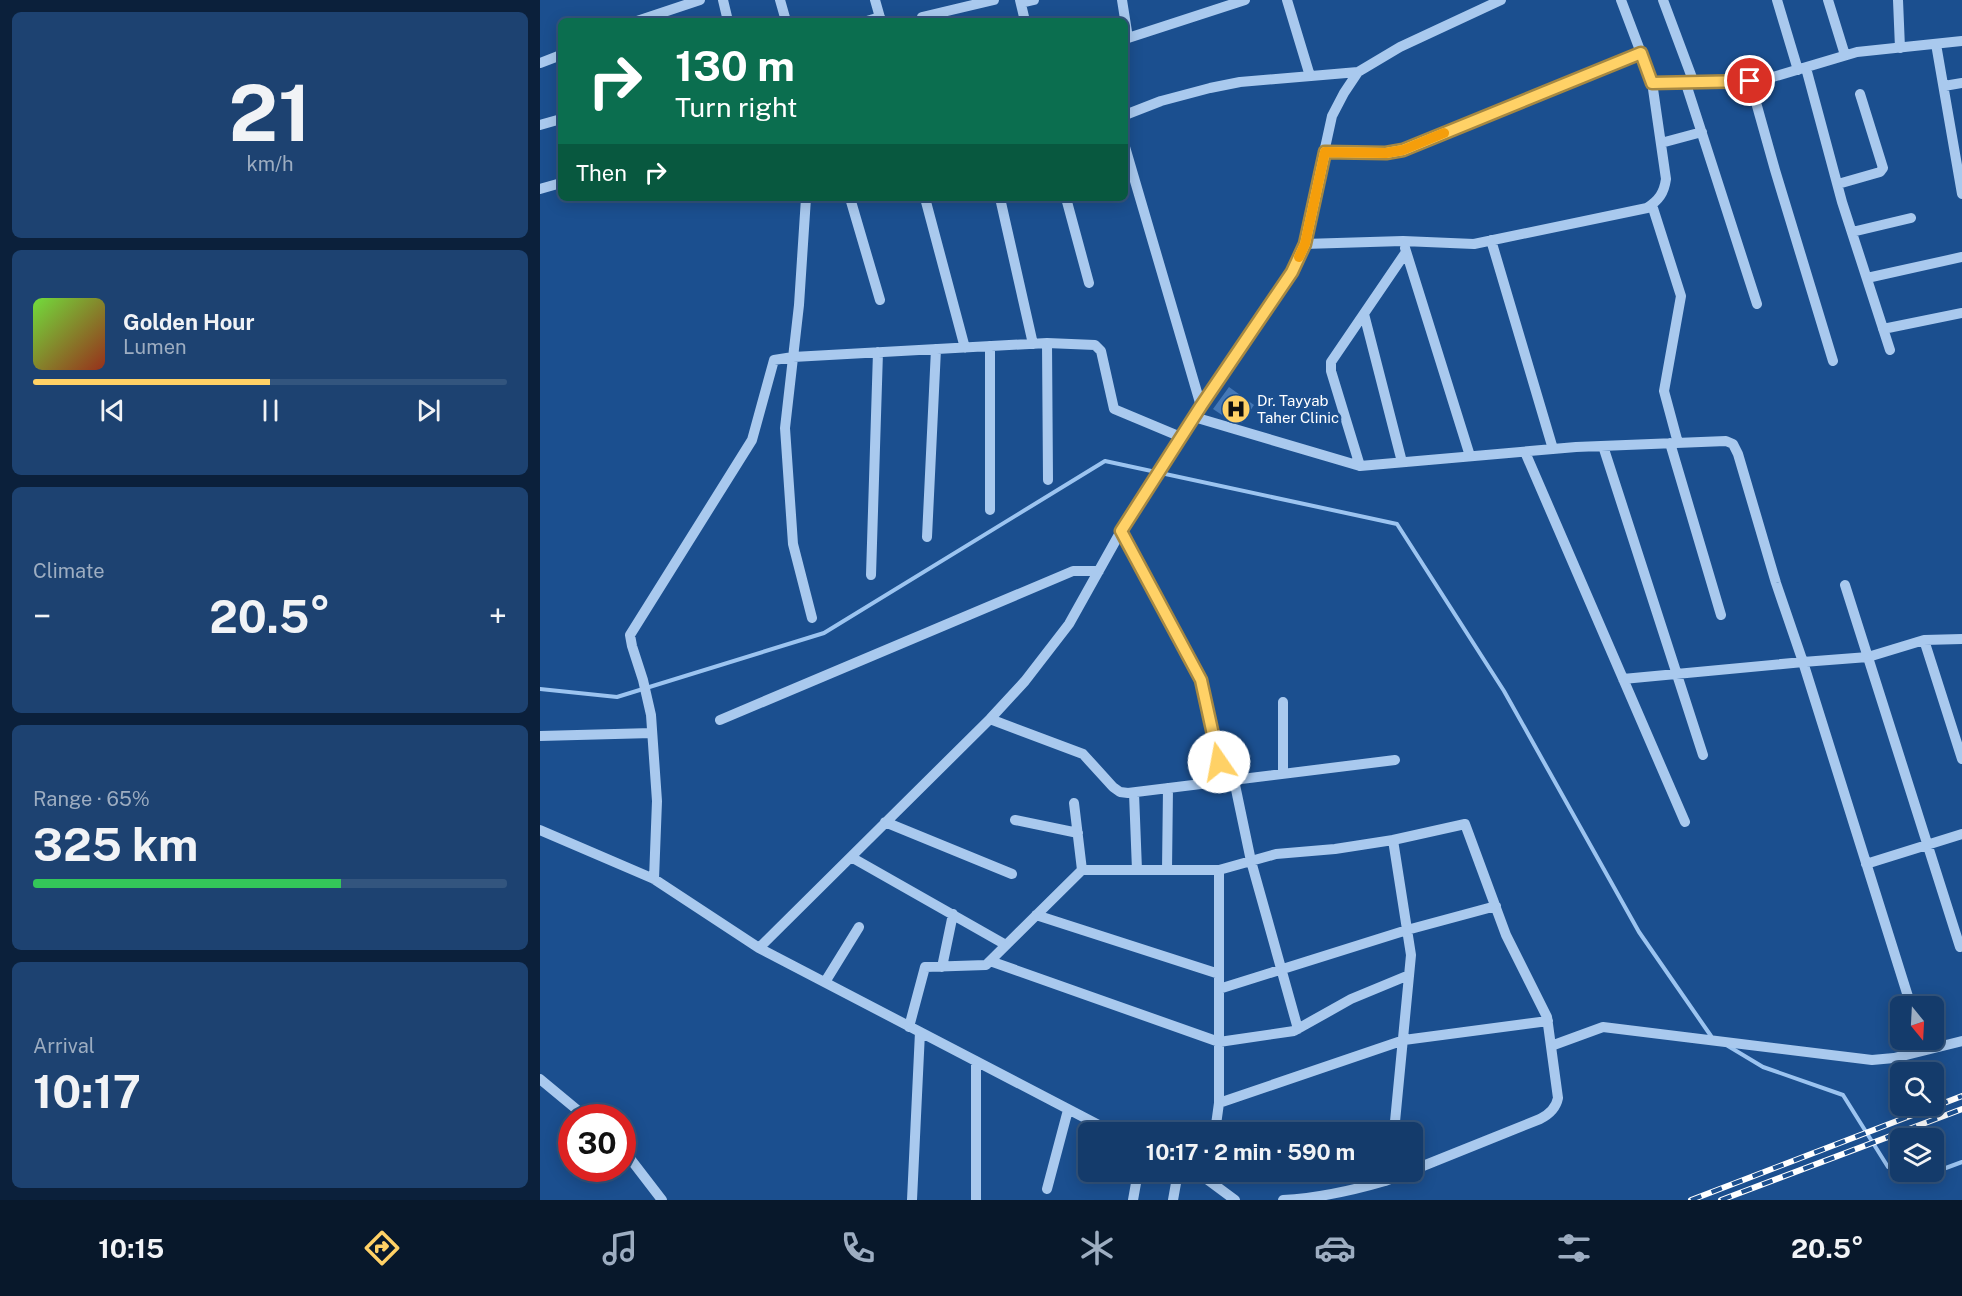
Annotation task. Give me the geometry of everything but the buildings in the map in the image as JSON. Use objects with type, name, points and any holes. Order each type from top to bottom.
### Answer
[{"type":"street","points":[[667,16],[700,0]]},
{"type":"street","points":[[723,0],[727,18]]},
{"type":"street","points":[[780,0],[785,18]]},
{"type":"street","points":[[875,0],[881,18]]},
{"type":"street","points":[[922,17],[994,0]]},
{"type":"street","points":[[1024,18],[1020,2],[1034,0]]},
{"type":"street","points":[[1122,0],[1124,18]]},
{"type":"street","points":[[1128,38],[1245,0]]},
{"type":"street","points":[[1287,0],[1310,76]]},
{"type":"street","points":[[759,948],[990,719],[1025,681],[1069,624],[1121,531],[1201,406],[1292,272],[1305,244],[1332,116],[1358,72],[1400,47],[1500,0]]},
{"type":"street","points":[[1305,244],[1404,247],[1474,244],[1647,208],[1652,205],[1665,191],[1666,179],[1652,83],[1621,0]]},
{"type":"street","points":[[1662,0],[1690,83],[1702,132],[1757,304]]},
{"type":"street","points":[[1777,0],[1802,69],[1890,350]]},
{"type":"street","points":[[1828,0],[1845,55]]},
{"type":"street","points":[[1898,0],[1900,48]]},
{"type":"street","points":[[1652,83],[1750,81],[1774,78],[1863,51],[1962,41]]},
{"type":"street","points":[[1936,44],[1958,142],[1962,194]]},
{"type":"street","points":[[1325,152],[1386,153],[1403,150],[1641,53]]},
{"type":"street","points":[[540,63],[558,56]]},
{"type":"street","points":[[1128,113],[1210,88],[1240,82],[1358,72]]},
{"type":"street","points":[[1750,81],[1833,361]]},
{"type":"street","points":[[1944,86],[1962,83]]},
{"type":"street","points":[[1838,184],[1880,172],[1883,168],[1860,94]]},
{"type":"street","points":[[540,125],[558,120]]},
{"type":"street","points":[[1661,143],[1702,132]]},
{"type":"street","points":[[1128,157],[1201,406]]},
{"type":"street","points":[[540,189],[558,184]]},
{"type":"street","points":[[806,201],[799,305],[785,428],[793,544],[812,618]]},
{"type":"street","points":[[851,201],[880,300]]},
{"type":"street","points":[[926,201],[965,348]]},
{"type":"street","points":[[1001,201],[1034,344]]},
{"type":"street","points":[[1067,201],[1089,283]]},
{"type":"street","points":[[1652,205],[1681,296],[1664,391],[1674,443],[1721,615]]},
{"type":"street","points":[[1852,232],[1911,218]]},
{"type":"street","points":[[1491,240],[1553,449]]},
{"type":"street","points":[[1360,466],[1330,362],[1364,314],[1404,247]]},
{"type":"street","points":[[1404,247],[1470,456]]},
{"type":"street","points":[[1867,278],[1962,257]]},
{"type":"street","points":[[1883,329],[1962,313]]},
{"type":"street","points":[[1364,314],[1402,462]]},
{"type":"street","points":[[1047,343],[1048,480]]},
{"type":"street","points":[[654,879],[657,801],[651,715],[630,635],[752,440],[772,362],[776,359],[793,357],[1047,343],[1098,346],[1114,409],[1181,438]]},
{"type":"street","points":[[990,346],[990,510]]},
{"type":"street","points":[[927,537],[936,349]]},
{"type":"street","points":[[871,575],[878,352]]},
{"type":"street","points":[[1194,417],[1360,466],[1603,446],[1726,441],[1733,444],[1908,996]]},
{"type":"street","points":[[1603,446],[1703,755]]},
{"type":"street","points":[[1525,452],[1685,822]]},
{"type":"street","points":[[1121,531],[1201,680],[1298,1029]]},
{"type":"street","points":[[720,720],[1073,571],[1099,571]]},
{"type":"street","points":[[1845,585],[1960,947]]},
{"type":"street","points":[[1623,679],[1868,657],[1924,640],[1962,639]]},
{"type":"street","points":[[1924,640],[1962,759]]},
{"type":"street","points":[[1282,702],[1282,774]]},
{"type":"street","points":[[990,719],[1083,754],[1120,792],[1134,793],[1395,760]]},
{"type":"street","points":[[540,736],[652,733]]},
{"type":"street","points":[[1167,870],[1168,788]]},
{"type":"street","points":[[1134,793],[1137,870]]},
{"type":"street","points":[[1074,803],[1082,870]]},
{"type":"street","points":[[1015,820],[1077,833]]},
{"type":"street","points":[[885,822],[1012,874]]},
{"type":"street","points":[[909,1026],[925,967],[986,965],[1082,870],[1220,870],[1276,854],[1335,849],[1393,840],[1465,824],[1506,935],[1548,1021],[1558,1098],[1557,1105],[1548,1115],[1423,1166]]},
{"type":"street","points":[[540,830],[654,879],[759,948],[1092,1122]]},
{"type":"street","points":[[1866,864],[1962,834]]},
{"type":"street","points":[[1393,840],[1411,955],[1395,1122]]},
{"type":"street","points":[[852,857],[1006,945]]},
{"type":"street","points":[[1216,1122],[1219,1103],[1220,870]]},
{"type":"street","points":[[1219,989],[1407,930],[1496,906]]},
{"type":"street","points":[[942,967],[952,914]]},
{"type":"street","points":[[1036,915],[1219,974]]},
{"type":"street","points":[[825,982],[859,927]]},
{"type":"street","points":[[990,961],[1219,1042],[1294,1031],[1351,999],[1409,975]]},
{"type":"street","points":[[1219,1103],[1404,1040],[1548,1021]]},
{"type":"street","points":[[1551,1046],[1603,1027],[1872,1060],[1894,1058],[1912,1050]]},
{"type":"street","points":[[912,1200],[920,1032]]},
{"type":"street","points":[[1944,1043],[1962,1041]]},
{"type":"street","points":[[976,1062],[976,1200]]},
{"type":"street","points":[[540,1079],[570,1104]]},
{"type":"street","points":[[1047,1188],[1068,1110]]},
{"type":"street","points":[[636,1166],[662,1200]]},
{"type":"street","points":[[1133,1200],[1136,1182]]},
{"type":"street","points":[[1173,1200],[1176,1182]]},
{"type":"street","points":[[1216,1182],[1239,1200]]},
{"type":"street","points":[[1283,1200],[1322,1197],[1368,1182]]},
{"type":"waterway","points":[[540,689],[617,697],[824,633],[1105,461],[1397,524],[1504,691],[1639,932],[1711,1036]]},
{"type":"waterway","points":[[1728,1046],[1763,1067],[1843,1095],[1888,1167],[1916,1179],[1962,1162]]},
{"type":"railway","points":[[1691,1200],[1962,1096]]},
{"type":"railway","points":[[1721,1200],[1962,1109]]},
{"type":"slow traffic","points":[[1299,257],[1305,244],[1325,152],[1386,153],[1403,150],[1444,133]]},
{"type":"place","name":"Dr. Tayyab Taher Clinic","points":[[1236,409]]},
{"type":"route","points":[[1219,762],[1201,680],[1121,531],[1201,406],[1292,272],[1305,244],[1325,152],[1386,153],[1403,150],[1641,53],[1652,83],[1750,81]]}]
